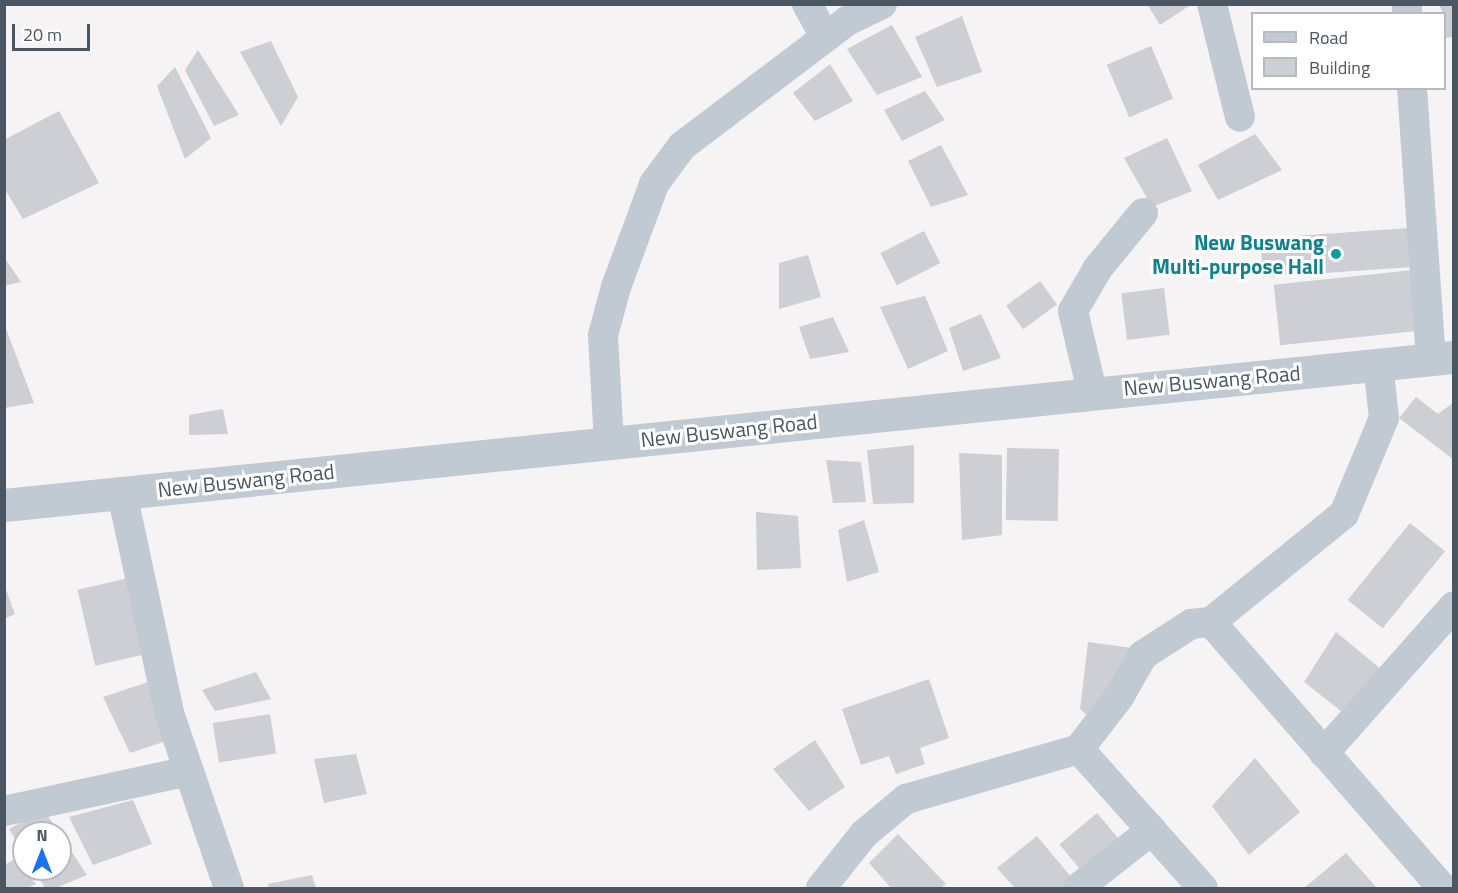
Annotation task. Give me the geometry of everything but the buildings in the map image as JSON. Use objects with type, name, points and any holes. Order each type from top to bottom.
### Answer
[{"type":"street","points":[[807,4],[825,36]]},
{"type":"street","points":[[609,443],[603,335],[654,184],[682,146],[825,36],[882,4]]},
{"type":"street","points":[[1212,4],[1240,117]]},
{"type":"street","points":[[1412,90],[1442,358]]},
{"type":"street","points":[[1092,392],[1073,311],[1098,268],[1143,213]]},
{"type":"street","name":"New Buswang Road","points":[[4,505],[1442,358]]},
{"type":"street","points":[[821,888],[864,834],[906,799],[1078,749],[1119,697],[1143,654],[1191,624],[1211,622],[1344,514],[1384,418],[1378,364]]},
{"type":"street","points":[[122,492],[170,713],[229,888]]},
{"type":"street","points":[[1324,753],[1454,606]]},
{"type":"street","points":[[1211,622],[1442,888]]},
{"type":"street","points":[[1078,749],[1203,888]]},
{"type":"street","points":[[4,811],[189,771]]},
{"type":"street","points":[[1077,888],[1152,830]]},
{"type":"place","name":"New Buswang Multi-purpose Hall","points":[[1336,254]]}]
